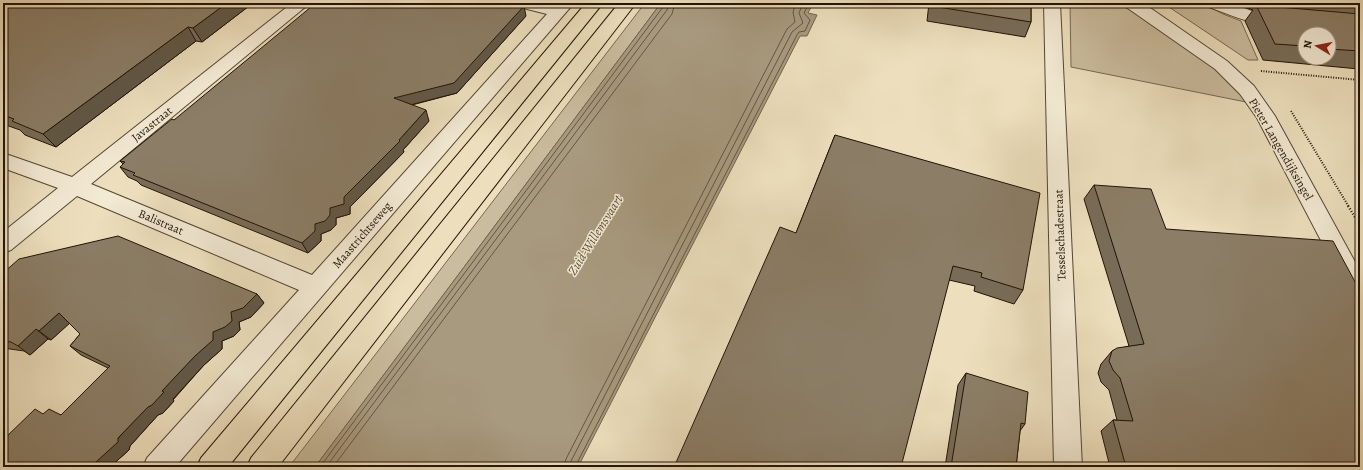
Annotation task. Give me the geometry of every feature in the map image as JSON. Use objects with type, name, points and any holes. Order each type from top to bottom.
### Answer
[{"type":"main road","points":[[211,467],[595,3]]},
{"type":"main road","points":[[261,467],[628,3]]},
{"type":"street","name":"Javastraat","points":[[3,244],[302,3]]},
{"type":"street","points":[[525,3],[562,8]]},
{"type":"street","name":"Tesselschadestraat","points":[[1052,3],[1068,467]]},
{"type":"street","name":"Pieter Langendijksingel","points":[[1132,3],[1221,65],[1247,90],[1265,116],[1360,293]]},
{"type":"street","points":[[1215,3],[1248,16],[1296,20]]},
{"type":"street","name":"Maastrichtseweg","points":[[157,467],[562,8]]},
{"type":"street","name":"Balistraat","points":[[3,160],[75,186],[317,287]]},
{"type":"path","points":[[1257,71],[1360,80]]},
{"type":"shaded area","points":[[645,3],[661,3],[315,467],[289,467]]},
{"type":"shaded area","points":[[1070,3],[1121,3],[1193,52],[1231,81],[1251,103],[1071,67]]},
{"type":"shaded area","points":[[1163,3],[1202,3],[1241,21],[1258,60],[1248,60]]},
{"type":"water","name":"Zuid-Willemsvaart","points":[[661,3],[813,3],[808,13],[817,15],[807,36],[800,36],[578,467],[315,467]]},
{"type":"building","points":[[3,3],[227,3],[193,28],[188,27],[43,134],[12,121],[14,119],[3,115]]},
{"type":"building","points":[[319,3],[511,3],[524,6],[454,83],[394,98],[426,110],[399,140],[400,141],[344,197],[344,204],[330,208],[330,215],[325,221],[315,224],[315,231],[302,243],[133,175],[135,173],[120,167],[125,162],[120,161],[172,119],[174,120],[311,7]]},
{"type":"building","points":[[932,3],[1031,3],[1031,22],[932,6]]},
{"type":"building","points":[[1256,5],[1360,14],[1360,51],[1337,50],[1337,26],[1297,26],[1297,45],[1275,44]]},
{"type":"building","points":[[835,135],[1040,193],[1023,290],[981,277],[982,273],[953,266],[901,467],[674,467],[780,227],[796,233]]},
{"type":"building","points":[[1094,185],[1151,189],[1166,229],[1333,241],[1360,291],[1360,467],[1126,467],[1113,420],[1133,421],[1120,378],[1113,370],[1109,361],[1112,351],[1117,348],[1144,344]]},
{"type":"building","points":[[118,236],[257,294],[243,308],[231,312],[232,321],[225,327],[213,332],[213,340],[195,356],[162,391],[164,392],[152,405],[148,407],[118,438],[118,442],[96,462],[95,467],[3,467],[3,440],[35,409],[43,414],[49,409],[61,415],[110,366],[70,346],[80,334],[59,313],[39,331],[36,329],[18,346],[11,342],[3,341],[3,273],[19,259]]},
{"type":"building","points":[[966,373],[1028,392],[1025,424],[1021,423],[1016,467],[951,467]]}]
